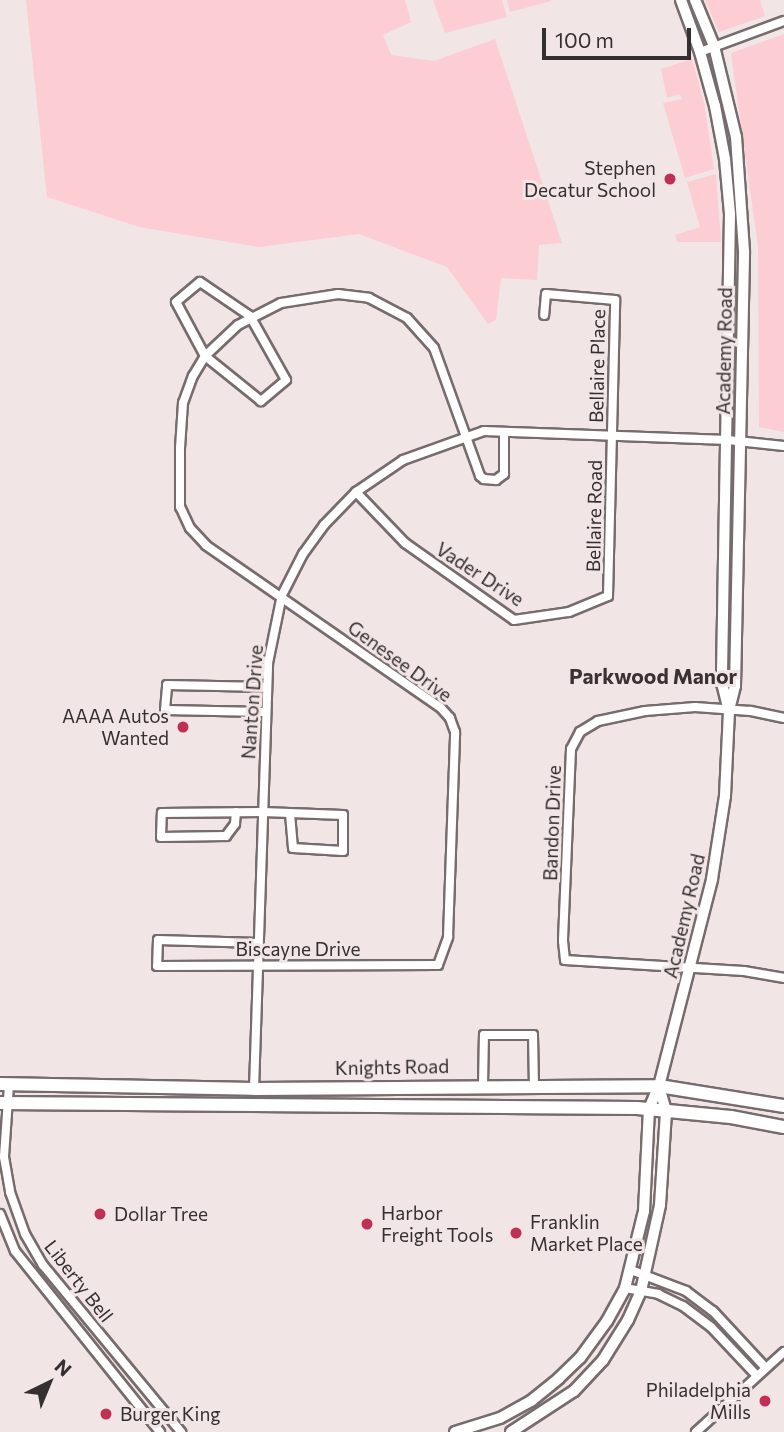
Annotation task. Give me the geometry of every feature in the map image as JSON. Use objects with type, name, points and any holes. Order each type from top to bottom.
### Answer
[{"type":"main road","name":"Academy Road","points":[[681,0],[700,52],[725,159],[730,214],[722,683],[729,710]]},
{"type":"main road","name":"Academy Road","points":[[649,1109],[659,1086],[690,968],[720,834],[729,710],[735,687],[743,210],[736,137],[714,47],[695,0]]},
{"type":"main road","name":"Knights Road","points":[[5,1084],[254,1089],[483,1085],[659,1086],[784,1105]]},
{"type":"main road","points":[[510,1432],[574,1391],[603,1360],[628,1320],[641,1291],[658,1224],[666,1111],[659,1086]]},
{"type":"main road","name":"Knights Road","points":[[4,1103],[649,1109],[731,1116],[784,1127]]},
{"type":"main road","points":[[455,1432],[500,1418],[531,1401],[580,1358],[607,1321],[625,1288],[644,1211],[649,1109]]},
{"type":"street","points":[[700,52],[784,21]]},
{"type":"street","points":[[200,282],[250,316],[286,380],[261,401],[205,356],[176,302],[200,282]]},
{"type":"street","points":[[205,356],[250,316],[281,303],[308,296],[338,294],[369,298],[388,306],[423,332],[434,348],[480,476],[496,480],[504,474],[504,432]]},
{"type":"street","name":"Bellaire Place","points":[[544,315],[546,294],[615,300],[611,437]]},
{"type":"street","name":"Genesee Drive","points":[[205,356],[193,376],[183,403],[180,507],[191,530],[206,545],[441,708],[450,718],[455,732],[448,937],[438,965],[433,965]]},
{"type":"street","name":"Nanton Drive","points":[[254,1089],[264,712],[271,643],[282,596],[303,554],[324,524],[356,492],[403,460],[484,431],[728,440],[784,446]]},
{"type":"street","name":"Bellaire Road","points":[[608,596],[611,437]]},
{"type":"street","name":"Vader Drive","points":[[356,492],[405,543],[514,620],[569,612],[608,596]]},
{"type":"street","points":[[264,712],[165,710],[167,685],[267,687]]},
{"type":"street","name":"Bandon Drive","points":[[690,968],[565,959],[570,749],[580,732],[598,721],[645,711],[695,707],[784,718]]},
{"type":"street","points":[[236,812],[235,824],[226,836],[162,837],[162,813],[236,812],[263,812],[343,814],[344,851],[293,848],[290,813]]},
{"type":"street","name":"Biscayne Drive","points":[[258,943],[158,940],[157,966],[433,965]]},
{"type":"street","points":[[690,968],[744,971],[784,978]]},
{"type":"street","points":[[483,1085],[484,1035],[533,1035],[534,1085]]},
{"type":"street","name":"Liberty Bell","points":[[5,1084],[4,1157],[10,1192],[25,1234],[43,1265],[181,1432]]},
{"type":"street","name":"Liberty Bell","points":[[0,1214],[15,1251],[160,1432]]},
{"type":"street","points":[[631,1270],[686,1291],[713,1311],[765,1367]]},
{"type":"street","points":[[625,1288],[658,1294],[705,1321],[756,1375]]},
{"type":"street","points":[[696,1432],[784,1352]]},
{"type":"shaded area","points":[[26,0],[405,0],[411,22],[383,35],[391,55],[434,61],[495,39],[562,243],[539,245],[537,280],[501,278],[496,320],[488,324],[447,267],[359,234],[259,247],[139,227],[47,197]]},
{"type":"shaded area","points":[[433,0],[502,0],[507,17],[445,33]]},
{"type":"shaded area","points":[[507,0],[551,0],[551,1],[510,12]]},
{"type":"shaded area","points":[[705,0],[760,0],[765,16],[719,32]]},
{"type":"shaded area","points":[[784,34],[784,432],[759,427],[758,247],[731,53]]},
{"type":"shaded area","points":[[692,59],[704,103],[714,169],[685,178],[663,103],[682,99],[680,94],[667,98],[661,69]]},
{"type":"shaded area","points":[[716,174],[721,242],[677,242],[675,235],[700,227],[687,182]]},
{"type":"place","name":"Stephen Decatur School","points":[[670,179]]},
{"type":"place","name":"AAAA Autos Wanted","points":[[183,727]]},
{"type":"place","name":"Dollar Tree","points":[[100,1214]]},
{"type":"place","name":"Harbor Freight Tools","points":[[367,1224]]},
{"type":"place","name":"Franklin Market Place","points":[[516,1233]]},
{"type":"place","name":"Philadelphia Mills","points":[[765,1401]]},
{"type":"place","name":"Burger King","points":[[106,1414]]},
{"type":"district","name":"Parkwood Manor","points":[[653,676]]}]
